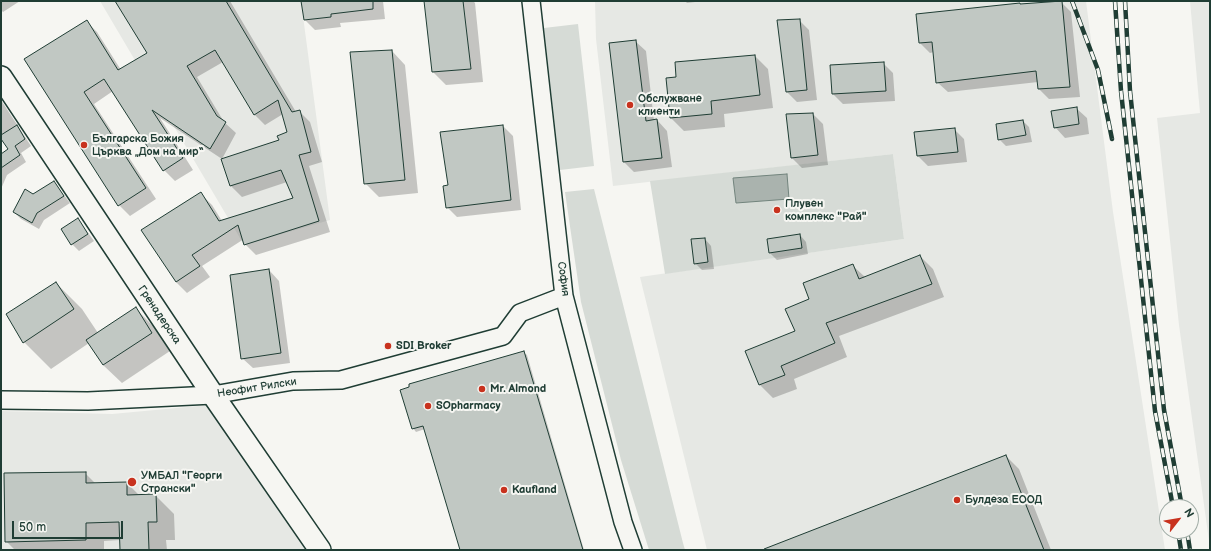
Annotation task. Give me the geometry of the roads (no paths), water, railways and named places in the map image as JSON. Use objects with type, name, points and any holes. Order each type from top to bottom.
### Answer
[{"type":"street","name":"София","points":[[531,1],[564,296],[622,522],[632,550]]},
{"type":"street","name":"Гренадерска","points":[[1,77],[213,395],[320,550]]},
{"type":"street","name":"Неофит Рилски","points":[[1,400],[88,401],[213,395],[293,380],[341,380],[503,336],[520,313],[564,296]]},
{"type":"railway","points":[[1072,1],[1098,70],[1112,139]]},
{"type":"railway","points":[[1115,1],[1121,91],[1155,411],[1172,499]]},
{"type":"railway","points":[[1125,1],[1130,91],[1164,410],[1181,499]]},
{"type":"railway","points":[[1179,539],[1181,550]]},
{"type":"railway","points":[[1188,539],[1190,550]]},
{"type":"place","name":"Обслужване клиенти","points":[[630,105]]},
{"type":"place","name":"Българска Божия Църква „Дом на мир“","points":[[84,145]]},
{"type":"place","name":"Плувен комплекс \"Рай\"","points":[[777,210]]},
{"type":"place","name":"SDI Broker","points":[[388,346]]},
{"type":"place","name":"Mr. Almond","points":[[482,389]]},
{"type":"place","name":"SOpharmacy","points":[[428,406]]},
{"type":"place","name":"УМБАЛ \"Георги Странски\"","points":[[132,482]]},
{"type":"place","name":"Kaufland","points":[[504,490]]},
{"type":"place","name":"Булдеза ЕООД","points":[[957,500]]}]
